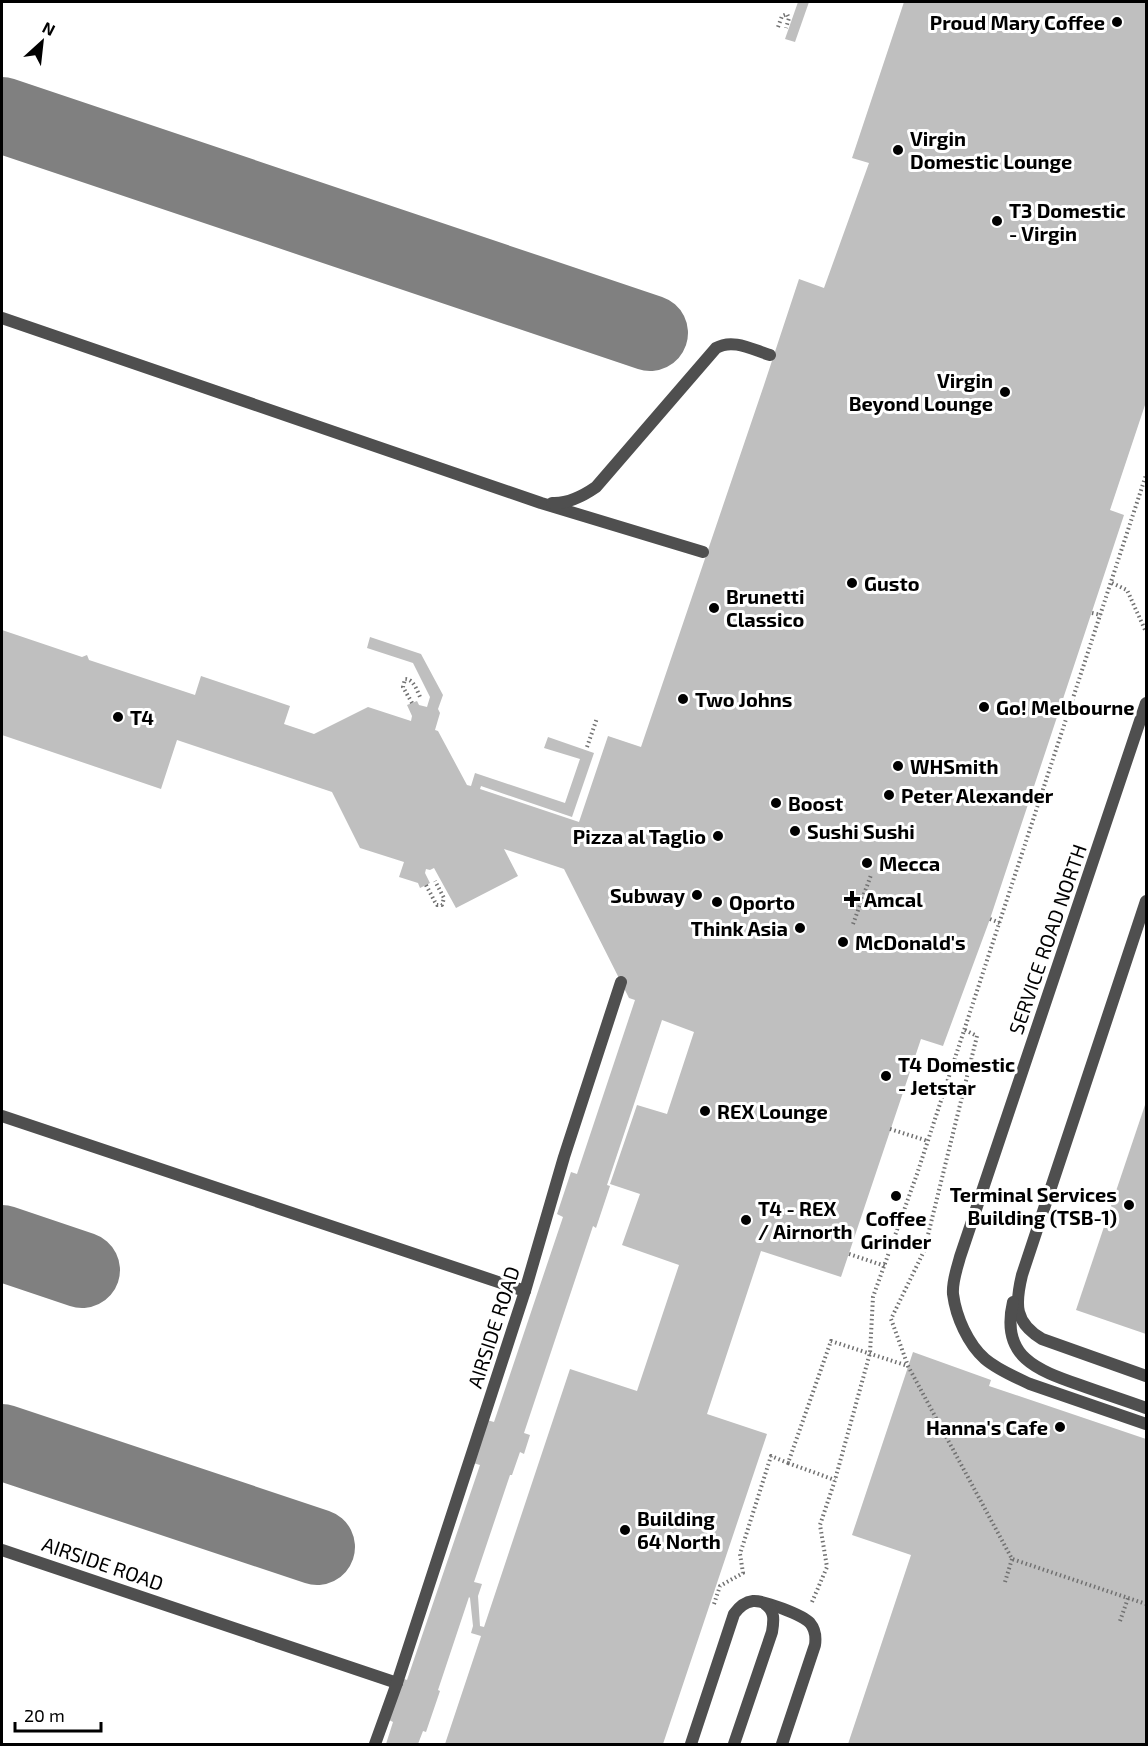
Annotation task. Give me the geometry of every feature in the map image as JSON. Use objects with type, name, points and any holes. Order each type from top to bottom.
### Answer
[{"type":"lane","points":[[2,318],[541,503],[703,552]]},
{"type":"lane","points":[[541,503],[557,504],[570,501],[585,495],[596,487],[716,348],[724,343],[733,344],[770,355]]},
{"type":"lane","name":"SERVICE ROAD NORTH","points":[[1146,703],[963,1247],[953,1292],[966,1334],[986,1359],[1012,1376],[1030,1384],[1146,1424]]},
{"type":"lane","points":[[1146,901],[1014,1298],[1010,1321],[1014,1344],[1030,1364],[1053,1376],[1146,1408]]},
{"type":"lane","name":"AIRSIDE ROAD","points":[[375,1744],[525,1291],[564,1157],[621,982]]},
{"type":"lane","points":[[2,1116],[525,1291]]},
{"type":"lane","points":[[1022,1275],[1017,1300],[1019,1314],[1029,1330],[1049,1342],[1146,1376]]},
{"type":"lane","name":"AIRSIDE ROAD","points":[[2,1550],[397,1683]]},
{"type":"lane","points":[[691,1744],[734,1614],[741,1605],[753,1601],[804,1619],[810,1623],[814,1631],[815,1646],[783,1744]]},
{"type":"lane","points":[[734,1744],[772,1632],[774,1616],[771,1609],[761,1602]]},
{"type":"path","points":[[778,27],[782,16],[786,14],[789,18],[786,28]]},
{"type":"path","points":[[804,1619],[827,1567],[820,1525],[835,1480],[870,1353],[873,1297],[928,1141],[1146,475]]},
{"type":"path","points":[[1112,583],[1127,590],[1146,632]]},
{"type":"path","points":[[1092,612],[1101,615]]},
{"type":"path","points":[[412,703],[403,687],[405,679],[412,682],[421,699]]},
{"type":"path","points":[[587,747],[597,718]]},
{"type":"path","points":[[853,924],[871,876]]},
{"type":"path","points":[[426,885],[435,903],[442,905],[444,898],[435,880]]},
{"type":"path","points":[[990,919],[1000,923]]},
{"type":"path","points":[[890,1129],[928,1141]]},
{"type":"path","points":[[849,1254],[885,1266]]},
{"type":"path","points":[[788,1463],[831,1341],[908,1366]]},
{"type":"path","points":[[743,1573],[740,1554],[771,1456],[835,1480]]},
{"type":"path","points":[[1005,1582],[1012,1559]]},
{"type":"path","points":[[1120,1621],[1128,1598]]},
{"type":"building","points":[[798,2],[809,2],[795,42],[785,39]]},
{"type":"building","points":[[904,2],[1146,2],[1146,402],[1110,510],[1124,515],[990,919],[943,1046],[921,1039],[841,1277],[761,1251],[707,1414],[767,1434],[663,1744],[445,1744],[481,1636],[471,1633],[473,1626],[469,1597],[426,1732],[423,1731],[418,1744],[386,1744],[393,1722],[387,1719],[401,1678],[407,1680],[480,1465],[473,1463],[487,1420],[494,1422],[563,1217],[557,1214],[571,1172],[577,1174],[635,1000],[629,998],[564,869],[504,849],[518,876],[456,908],[434,868],[426,869],[425,873],[430,883],[420,888],[418,883],[399,877],[404,862],[360,848],[332,792],[177,740],[161,789],[2,735],[2,630],[82,657],[87,655],[89,660],[195,695],[201,676],[290,706],[284,724],[314,734],[368,707],[411,721],[412,716],[407,705],[417,701],[419,705],[427,707],[430,697],[413,663],[367,648],[370,637],[421,654],[443,695],[435,730],[438,731],[467,785],[471,786],[475,773],[565,803],[580,759],[544,748],[548,737],[594,753],[572,817],[481,786],[480,789],[579,822],[608,736],[641,747],[799,279],[824,288],[869,163],[852,158]],"holes":[[[662,1020],[694,1032],[667,1114],[637,1105],[610,1184],[640,1194],[622,1245],[679,1265],[637,1391],[570,1369],[484,1627],[480,1626],[478,1596],[482,1584],[474,1582],[510,1475],[512,1475],[520,1452],[524,1454],[530,1435],[524,1433],[593,1226],[596,1228],[610,1186],[607,1185]]]},
{"type":"building","name":"Terminal Services Building (TSB-1)","points":[[1146,1102],[1146,1334],[1076,1310]]},
{"type":"building","points":[[913,1352],[991,1380],[989,1386],[1146,1439],[1146,1744],[848,1744],[911,1555],[852,1535]]},
{"type":"taxiway","points":[[2,115],[650,333]]},
{"type":"taxiway","points":[[2,1243],[82,1270]]},
{"type":"taxiway","points":[[2,1442],[317,1547]]},
{"type":"place","name":"Proud Mary Coffee","points":[[1117,22]]},
{"type":"place","name":"Virgin Domestic Lounge","points":[[898,150]]},
{"type":"place","name":"T3 Domestic - Virgin","points":[[997,221]]},
{"type":"place","name":"Virgin Beyond Lounge","points":[[1005,392]]},
{"type":"place","name":"Gusto","points":[[852,583]]},
{"type":"place","name":"Brunetti Classico","points":[[714,608]]},
{"type":"place","name":"Two Johns","points":[[683,699]]},
{"type":"place","name":"Go! Melbourne","points":[[984,707]]},
{"type":"place","name":"T4","points":[[118,717]]},
{"type":"place","name":"WHSmith","points":[[898,766]]},
{"type":"place","name":"Peter Alexander","points":[[889,795]]},
{"type":"place","name":"Boost","points":[[776,803]]},
{"type":"place","name":"Sushi Sushi","points":[[795,831]]},
{"type":"place","name":"Pizza al Taglio","points":[[718,836]]},
{"type":"place","name":"Mecca","points":[[867,863]]},
{"type":"place","name":"Subway","points":[[697,895]]},
{"type":"place","name":"Amcal","points":[[852,899]]},
{"type":"place","name":"Oporto","points":[[717,902]]},
{"type":"place","name":"Think Asia","points":[[800,928]]},
{"type":"place","name":"McDonald's","points":[[843,942]]},
{"type":"place","name":"T4 Domestic - Jetstar","points":[[886,1076]]},
{"type":"place","name":"REX Lounge","points":[[705,1111]]},
{"type":"place","name":"Coffee Grinder","points":[[896,1196]]},
{"type":"place","name":"Terminal Services Building (TSB-1)","points":[[1129,1205]]},
{"type":"place","name":"T4 - REX / Airnorth","points":[[746,1220]]},
{"type":"place","name":"Hanna's Cafe","points":[[1060,1427]]},
{"type":"place","name":"Building 64 North","points":[[625,1530]]}]
